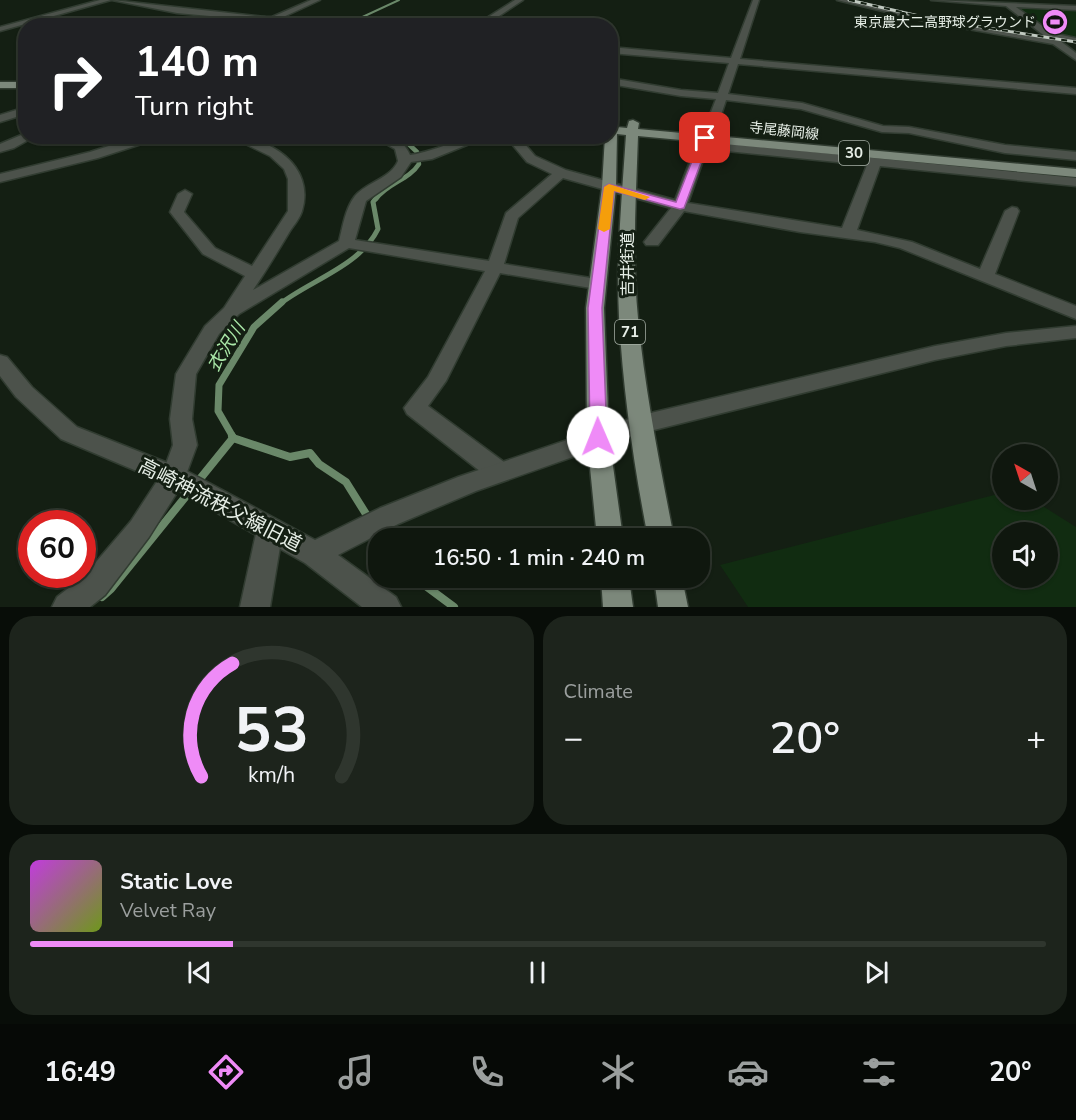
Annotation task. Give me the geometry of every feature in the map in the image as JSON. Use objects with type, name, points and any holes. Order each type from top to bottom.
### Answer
[{"type":"main road","points":[[0,85],[18,85]]},
{"type":"main road","points":[[0,90],[18,90]]},
{"type":"main road","name":"吉井街道","points":[[618,126],[632,128],[628,316],[640,424],[659,528]]},
{"type":"main road","name":"寺尾藤岡線","points":[[632,128],[706,138],[1076,173]]},
{"type":"main road","name":"寺尾藤岡線","points":[[706,138],[1076,164]]},
{"type":"main road","name":"吉井街道","points":[[609,528],[598,437],[595,308],[609,187],[610,144]]},
{"type":"main road","points":[[616,588],[618,607]]},
{"type":"main road","points":[[670,588],[673,607]]},
{"type":"street","points":[[41,18],[108,0]]},
{"type":"street","points":[[115,0],[177,11],[248,18]]},
{"type":"street","points":[[273,18],[317,0]]},
{"type":"street","points":[[491,18],[520,0]]},
{"type":"street","points":[[652,242],[680,206],[756,0]]},
{"type":"street","points":[[840,0],[948,24],[1056,42],[1076,57]]},
{"type":"street","points":[[933,0],[1076,8]]},
{"type":"street","points":[[1007,4],[1049,35],[1076,40]]},
{"type":"street","points":[[0,29],[18,24]]},
{"type":"street","points":[[618,51],[1076,91]]},
{"type":"street","points":[[618,82],[681,93],[802,106],[882,129],[909,130],[1005,150],[1076,156]]},
{"type":"street","points":[[0,119],[18,113]]},
{"type":"street","points":[[706,138],[875,162],[1076,182]]},
{"type":"street","points":[[0,148],[18,140]]},
{"type":"street","points":[[0,178],[94,155],[124,144]]},
{"type":"street","points":[[231,312],[295,211],[297,193],[294,176],[286,161],[270,150],[255,144]]},
{"type":"street","points":[[346,243],[359,200],[400,172],[405,159],[402,150],[396,144]]},
{"type":"street","points":[[405,159],[429,156],[461,144]]},
{"type":"street","points":[[518,144],[531,159],[561,173],[680,206],[848,233],[906,245],[1076,313]]},
{"type":"street","points":[[848,233],[875,162]]},
{"type":"street","points":[[499,472],[415,408],[436,381],[495,267],[511,216],[561,173]]},
{"type":"street","points":[[185,194],[177,212],[208,250],[254,274]]},
{"type":"street","points":[[985,277],[1011,211]]},
{"type":"street","points":[[67,607],[95,585],[140,528],[174,476],[186,445],[182,418],[186,374],[212,330],[231,312],[346,243],[597,284]]},
{"type":"street","points":[[315,554],[351,532],[387,515],[499,472],[640,424],[842,375],[998,341],[1034,335],[1076,332]]},
{"type":"street","name":"高崎神流秩父線旧道","points":[[0,362],[24,392],[69,433],[174,476],[315,554],[386,607]]},
{"type":"street","points":[[255,607],[270,529]]},
{"type":"green space","name":"東京農大二高野球グラウンド","points":[[1012,5],[1076,8],[1076,39],[1056,36]]},
{"type":"green space","points":[[992,496],[992,510],[1049,510],[1076,527],[1076,607],[748,607],[720,565]]},
{"type":"waterway","name":"衣沢川","points":[[360,18],[399,0]]},
{"type":"waterway","name":"衣沢川","points":[[376,199],[386,189],[410,174],[419,164],[417,152],[408,144]]},
{"type":"waterway","name":"衣沢川","points":[[280,304],[347,263],[370,242],[378,229],[373,202],[377,197]]},
{"type":"waterway","name":"衣沢川","points":[[233,437],[218,411],[219,385],[254,327],[282,302]]},
{"type":"waterway","name":"衣沢川","points":[[102,597],[111,589],[233,438]]},
{"type":"waterway","points":[[233,438],[290,457],[310,453],[319,464],[346,482],[375,528]]},
{"type":"waterway","points":[[428,588],[454,607]]},
{"type":"railway","points":[[849,0],[932,19],[1076,42]]},
{"type":"slow traffic","points":[[604,229],[609,187],[645,197]]},
{"type":"place","name":"東京農大二高野球グラウンド","points":[[1055,22]]},
{"type":"route","points":[[598,437],[595,308],[609,187],[680,206],[705,138]]}]
